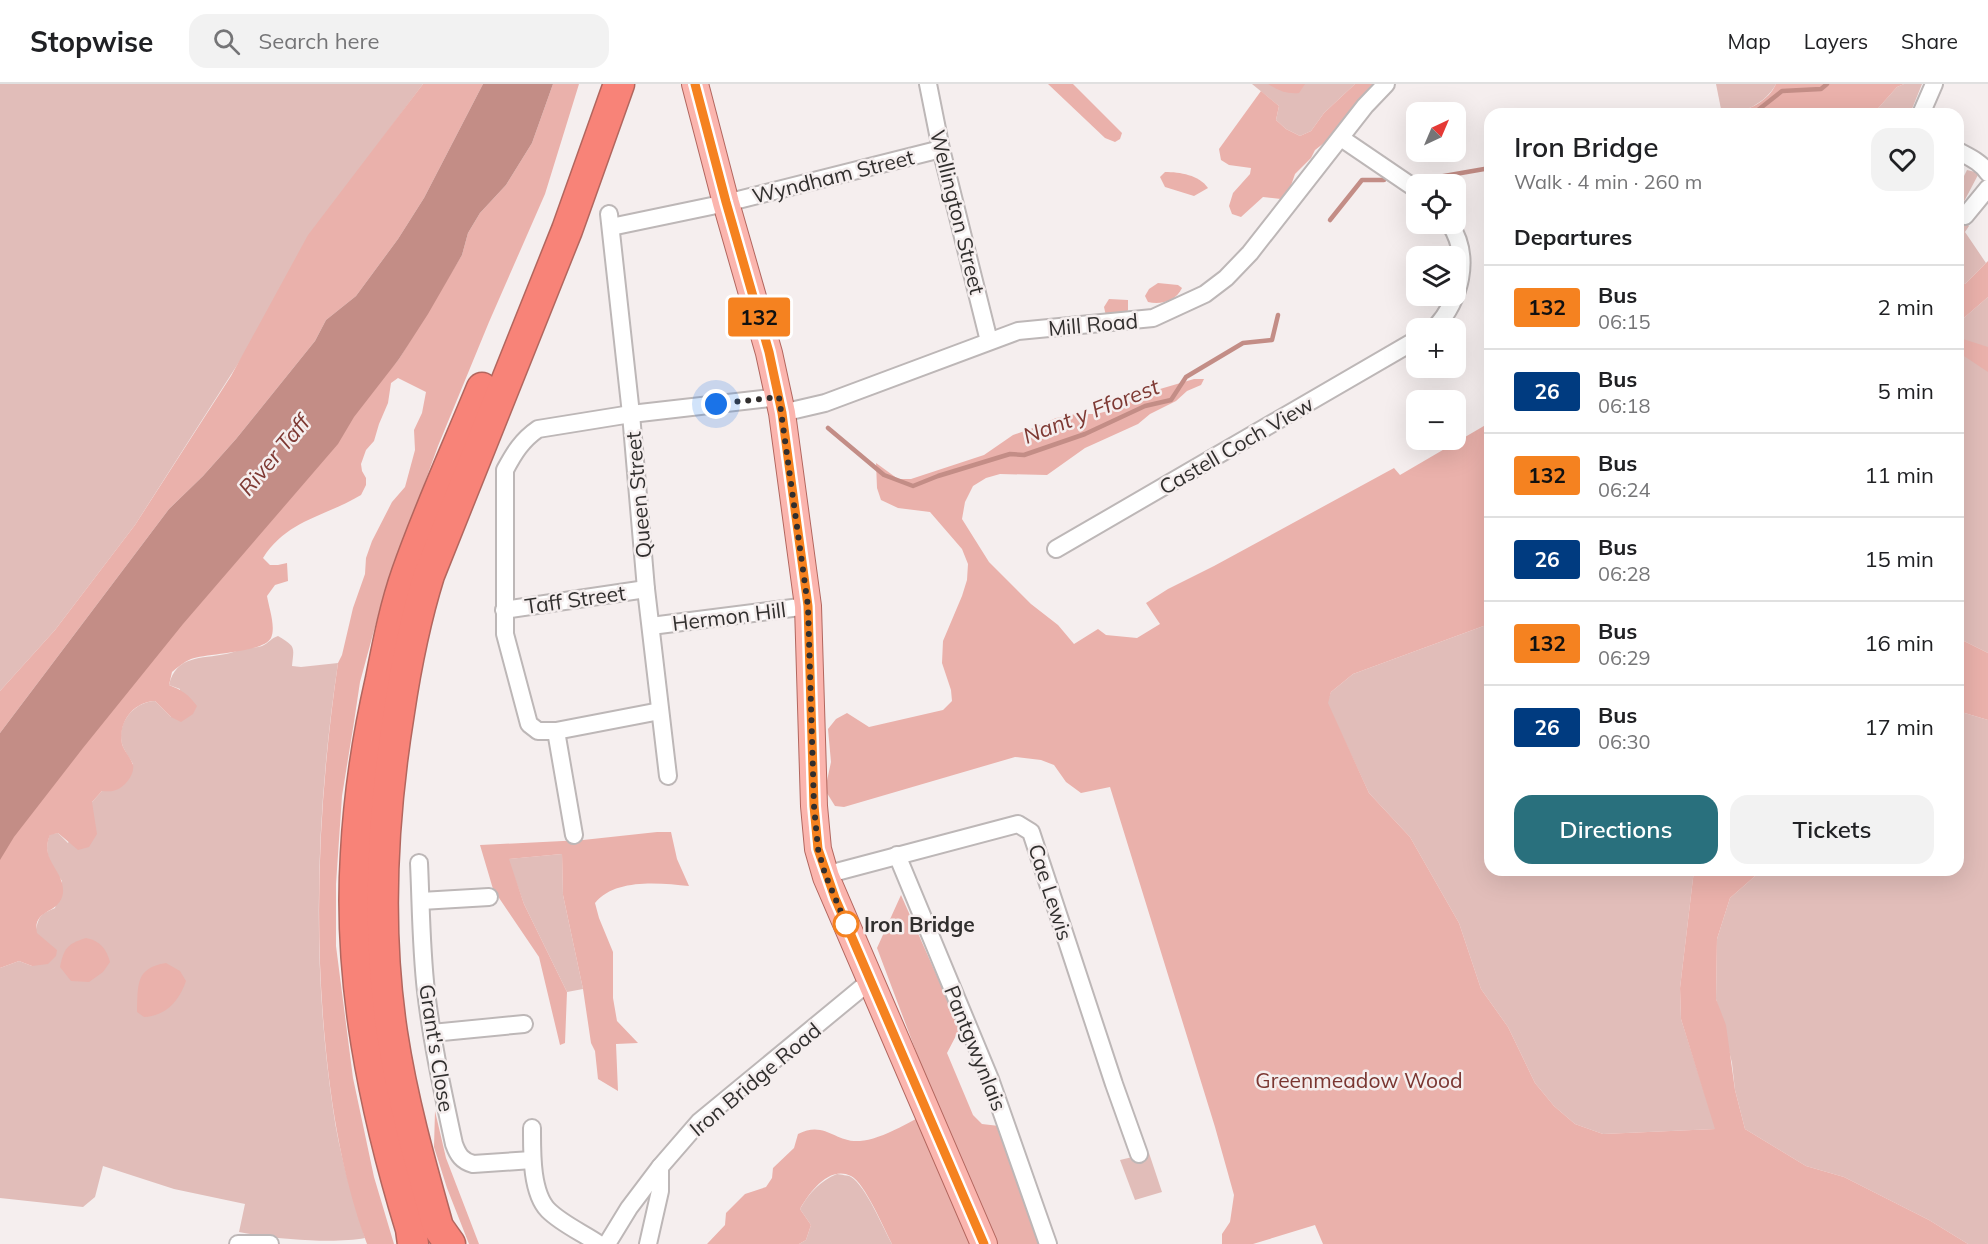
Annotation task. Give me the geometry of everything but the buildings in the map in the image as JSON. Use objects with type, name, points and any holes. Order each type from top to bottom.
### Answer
[{"type":"highway","points":[[429,1239],[381,1121],[362,1016],[358,963],[356,855],[362,788],[372,719],[406,574],[556,202],[598,84]]},
{"type":"highway","points":[[429,1239],[392,1031],[385,965],[383,909],[386,803],[395,733],[416,617],[429,574],[567,230],[619,84]]},
{"type":"main road","points":[[695,84],[769,352],[781,405],[808,606],[814,806],[818,849],[825,874],[984,1244]]},
{"type":"street","name":"Wellington Street","points":[[928,84],[941,149],[989,340]]},
{"type":"street","name":"Mill Road","points":[[556,731],[538,731],[529,724],[505,634],[505,470],[514,452],[527,436],[538,429],[555,424],[631,414],[825,403],[1018,331],[1153,318],[1204,294],[1226,278],[1250,254],[1365,106],[1386,84]]},
{"type":"street","points":[[1923,108],[1934,84]]},
{"type":"street","points":[[1341,138],[1406,182]]},
{"type":"street","name":"Wyndham Street","points":[[610,220],[726,202],[941,149]]},
{"type":"street","points":[[1964,154],[1984,167],[1988,173]]},
{"type":"street","points":[[1965,216],[1988,188]]},
{"type":"street","name":"Queen Street","points":[[610,220],[631,414],[646,589],[668,776]]},
{"type":"street","points":[[1442,318],[1453,304],[1459,285],[1462,264],[1461,248],[1455,234]]},
{"type":"street","name":"Castell Coch View","points":[[1056,549],[1406,346]]},
{"type":"street","name":"Taff Street","points":[[504,610],[646,589]]},
{"type":"street","name":"Hermon Hill","points":[[651,626],[808,606]]},
{"type":"street","points":[[574,835],[556,731],[660,711]]},
{"type":"street","name":"Cae Lewis","points":[[825,874],[1018,824],[1031,832],[1139,1154]]},
{"type":"street","name":"Pantgwynlais","points":[[897,855],[990,1079],[1048,1244]]},
{"type":"street","name":"Grant's Close","points":[[419,863],[422,947],[432,1033],[454,1144],[459,1155],[466,1162],[473,1164],[532,1160]]},
{"type":"street","points":[[421,901],[489,897]]},
{"type":"street","name":"Iron Bridge Road","points":[[607,1244],[628,1208],[699,1122],[870,981]]},
{"type":"street","points":[[432,1033],[524,1024]]},
{"type":"street","points":[[532,1128],[532,1160],[541,1200],[549,1211],[599,1244]]},
{"type":"street","points":[[648,1244],[660,1191],[660,1167]]},
{"type":"street","points":[[238,1244],[270,1244]]},
{"type":"shaded area","points":[[0,84],[423,84],[379,143],[135,525],[55,630],[0,691]]},
{"type":"shaded area","points":[[1252,84],[1355,84],[1324,113],[1311,131],[1300,136],[1286,129],[1276,120],[1279,106]]},
{"type":"shaded area","points":[[1716,84],[1776,84],[1766,97],[1750,108],[1721,108]]},
{"type":"shaded area","points":[[1904,84],[1922,84],[1912,108],[1878,108],[1897,87]]},
{"type":"shaded area","points":[[1967,170],[1979,173],[1964,202],[1964,176]]},
{"type":"shaded area","points":[[1964,220],[1969,226],[1965,232],[1986,263],[1965,284]]},
{"type":"shaded area","points":[[1988,297],[1988,653],[1964,641],[1964,318]]},
{"type":"shaded area","points":[[1484,626],[1484,876],[1693,876],[1680,988],[1681,1019],[1716,1129],[1603,1134],[1575,1124],[1554,1106],[1535,1083],[1508,1027],[1481,989],[1459,923],[1410,837],[1369,793],[1327,703],[1331,692],[1353,674]]},
{"type":"shaded area","points":[[278,636],[293,648],[292,666],[338,663],[321,830],[319,942],[321,998],[326,1053],[339,1142],[365,1238],[337,1241],[303,1240],[239,1232],[245,1204],[174,1189],[103,1166],[95,1197],[83,1207],[0,1198],[0,968],[19,961],[32,966],[39,918],[55,908],[62,881],[48,854],[50,834],[58,833],[68,843],[92,802],[133,764],[121,739],[124,723],[133,710],[147,702],[155,701],[171,717],[180,689],[169,685],[177,668],[191,660],[262,646]]},
{"type":"shaded area","points":[[1964,713],[1988,720],[1988,1244],[1968,1244],[1929,1220],[1844,1177],[1806,1166],[1745,1129],[1716,999],[1717,939],[1730,898],[1755,876],[1964,876]]},
{"type":"shaded area","points":[[562,854],[563,895],[583,989],[567,992],[524,904],[508,859]]},
{"type":"shaded area","points":[[1149,1153],[1162,1192],[1135,1200],[1120,1160]]},
{"type":"shaded area","points":[[837,1174],[851,1177],[857,1182],[874,1208],[892,1244],[799,1244],[806,1240],[811,1225],[800,1209],[816,1188]]},
{"type":"green space","points":[[423,84],[483,84],[424,198],[398,239],[356,296],[326,320],[315,341],[236,439],[169,509],[0,733],[0,691],[55,630],[135,525],[231,376],[308,235]]},
{"type":"green space","points":[[553,84],[579,84],[545,194],[438,446],[382,601],[360,682],[342,796],[336,884],[336,946],[353,1078],[374,1177],[394,1244],[367,1244],[350,1189],[337,1132],[323,1017],[319,884],[323,795],[338,663],[365,574],[366,558],[372,541],[392,502],[405,487],[415,450],[414,430],[422,413],[426,392],[398,378],[391,383],[388,403],[374,441],[366,450],[361,464],[366,485],[361,495],[295,527],[283,535],[263,558],[270,565],[287,563],[288,581],[275,585],[267,596],[272,623],[271,638],[258,647],[247,650],[191,659],[172,672],[169,685],[185,693],[197,706],[193,714],[181,722],[171,717],[155,701],[147,702],[134,709],[125,721],[122,728],[122,744],[133,769],[129,780],[123,786],[114,791],[102,791],[92,802],[97,834],[89,847],[78,850],[58,833],[50,835],[47,844],[50,859],[63,885],[61,900],[42,915],[37,925],[37,933],[57,950],[56,956],[48,964],[32,966],[19,961],[0,968],[0,847],[351,414],[399,359],[462,255],[468,233],[480,213],[506,185],[532,143]]},
{"type":"green space","points":[[1048,84],[1073,84],[1122,133],[1120,139],[1115,142],[1105,138]]},
{"type":"green space","points":[[1268,84],[1305,84],[1299,93],[1295,93],[1283,92]]},
{"type":"green space","points":[[1355,84],[1384,84],[1333,136],[1315,150],[1311,158],[1295,174],[1288,194],[1281,199],[1263,197],[1241,217],[1232,214],[1229,206],[1233,193],[1250,174],[1251,168],[1229,165],[1221,160],[1219,149],[1261,91],[1279,106],[1276,120],[1286,129],[1300,136],[1311,131],[1324,113]]},
{"type":"green space","points":[[1776,84],[1904,84],[1897,87],[1878,108],[1750,108],[1773,90]]},
{"type":"green space","points":[[1165,172],[1194,177],[1208,188],[1194,196],[1165,187],[1160,177]]},
{"type":"green space","points":[[1988,261],[1988,297],[1964,318],[1964,284]]},
{"type":"green space","points":[[1158,283],[1178,285],[1182,288],[1168,301],[1148,302],[1145,296],[1149,289]]},
{"type":"green space","points":[[1109,299],[1128,300],[1128,310],[1124,317],[1106,316],[1104,307]]},
{"type":"green space","points":[[1964,339],[1988,347],[1988,372],[1964,356]]},
{"type":"green space","name":"Greenmeadow Wood","points":[[1194,379],[1204,379],[1201,385],[1187,391],[1176,401],[1150,414],[1138,424],[1085,448],[1047,475],[1000,474],[986,478],[973,486],[965,502],[962,519],[989,562],[1031,604],[1058,625],[1074,644],[1098,629],[1106,635],[1137,638],[1160,624],[1146,603],[1168,589],[1394,468],[1400,475],[1443,450],[1466,450],[1466,436],[1484,426],[1484,626],[1353,674],[1331,692],[1328,703],[1369,793],[1410,837],[1459,923],[1481,989],[1508,1027],[1535,1083],[1554,1106],[1575,1124],[1603,1134],[1715,1129],[1681,1019],[1680,988],[1693,876],[1755,876],[1730,898],[1717,939],[1716,999],[1726,1025],[1735,1090],[1745,1129],[1806,1166],[1844,1177],[1929,1220],[1968,1244],[1323,1244],[1315,1225],[1253,1244],[1222,1244],[1222,1234],[1230,1222],[1234,1195],[1110,787],[1081,793],[1066,782],[1054,765],[1041,760],[1015,757],[844,807],[835,806],[825,790],[831,762],[828,729],[836,719],[847,713],[869,727],[943,710],[952,701],[951,690],[942,663],[943,641],[962,596],[967,580],[968,564],[962,549],[930,512],[898,508],[881,500],[877,488],[876,463],[898,479],[911,479],[984,455],[1013,435],[1056,418],[1076,414],[1096,414],[1116,409],[1143,394]]},
{"type":"green space","points":[[1964,641],[1988,653],[1988,720],[1964,713]]},
{"type":"green space","points":[[671,832],[677,859],[689,886],[652,883],[626,886],[614,889],[595,903],[613,952],[613,998],[617,1021],[638,1043],[616,1044],[618,1091],[598,1079],[595,1051],[591,1043],[583,989],[563,895],[562,854],[509,859],[524,904],[567,992],[565,1043],[560,1045],[539,957],[493,889],[480,845],[583,840]]},
{"type":"green space","points":[[901,895],[960,1028],[947,1053],[973,1115],[982,1124],[999,1126],[1040,1244],[892,1244],[862,1187],[851,1176],[835,1174],[814,1189],[800,1209],[811,1225],[806,1240],[799,1244],[707,1244],[725,1225],[726,1213],[745,1194],[766,1187],[772,1178],[773,1168],[794,1148],[798,1134],[816,1129],[851,1141],[869,1140],[899,1128],[937,1107],[877,948]]},
{"type":"green space","points":[[86,938],[102,946],[110,962],[103,972],[89,982],[71,981],[60,967],[63,955],[74,942]]},
{"type":"green space","points":[[166,963],[180,971],[186,981],[171,1006],[159,1014],[144,1017],[137,1012],[140,979],[149,969]]},
{"type":"green space","points":[[435,1111],[446,1158],[479,1244],[469,1244],[447,1188],[434,1147]]},
{"type":"water","name":"River Taff","points":[[483,84],[553,84],[532,143],[506,185],[480,213],[468,233],[462,255],[428,314],[399,359],[354,417],[338,444],[183,624],[83,748],[14,837],[0,860],[0,733],[169,509],[236,439],[315,341],[326,320],[356,296],[398,239],[424,198]]},
{"type":"waterway","name":"Nant y Fforest","points":[[1761,108],[1782,91],[1821,89],[1827,84]]},
{"type":"waterway","name":"Nant y Fforest","points":[[1456,174],[1484,169]]},
{"type":"waterway","name":"Nant y Fforest","points":[[1330,220],[1362,180],[1384,180]]},
{"type":"waterway","name":"Nant y Fforest","points":[[828,428],[884,475],[913,486],[1010,454],[1024,455],[1085,434],[1145,406],[1171,400],[1186,377],[1243,343],[1272,340],[1278,315]]},
{"type":"bus line","name":"132","points":[[695,84],[769,352],[782,413],[808,606],[814,806],[818,849],[835,898],[984,1244]]},
{"type":"place","name":"Iron Bridge","points":[[846,924]]},
{"type":"route","points":[[716,404],[779,397],[808,606],[814,806],[818,849],[825,874],[846,924]]}]
